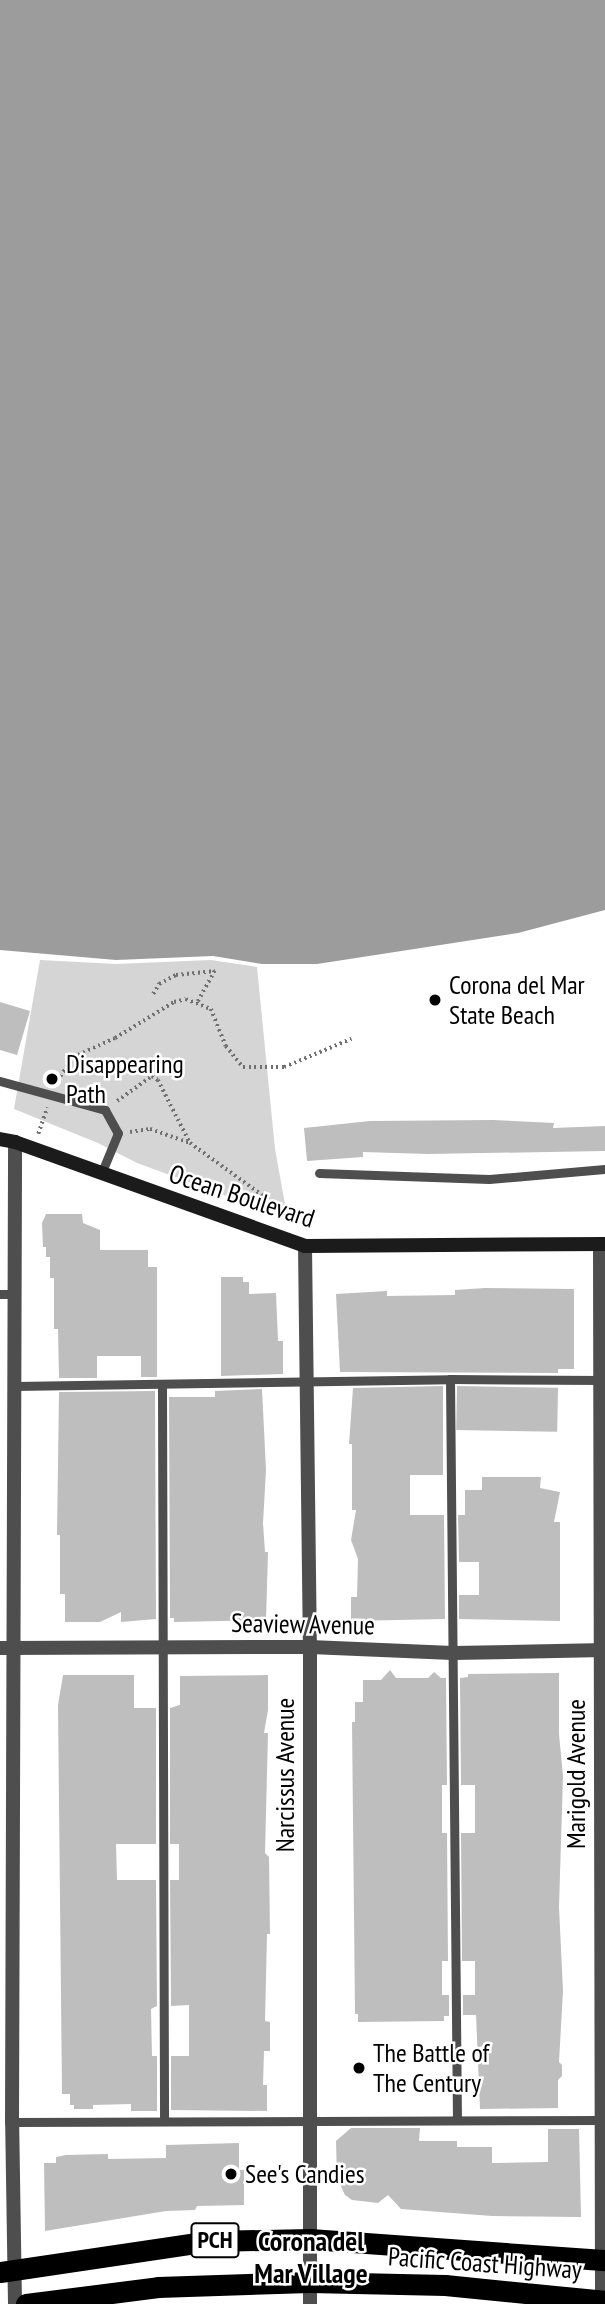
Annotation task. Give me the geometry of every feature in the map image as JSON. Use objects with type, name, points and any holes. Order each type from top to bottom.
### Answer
[{"type":"highway","name":"Pacific Coast Highway","points":[[8,2270],[209,2241],[310,2239],[603,2260]]},
{"type":"highway","name":"Pacific Coast Highway","points":[[26,2304],[158,2287],[310,2282],[445,2285],[603,2302]]},
{"type":"street","name":"Ocean Boulevard","points":[[0,1139],[15,1142],[305,1246],[602,1244]]},
{"type":"street","points":[[15,1142],[6,1294],[15,1386],[12,2122],[6,2151],[8,2270],[15,2304]]},
{"type":"street","name":"Marigold Avenue","points":[[602,1244],[603,2302]]},
{"type":"street","name":"Narcissus Avenue","points":[[305,1246],[310,1647],[310,2304]]},
{"type":"street","name":"Seaview Avenue","points":[[0,1648],[310,1647],[453,1653],[602,1650]]},
{"type":"lane","points":[[0,1081],[105,1110],[118,1133],[102,1174]]},
{"type":"lane","points":[[319,1172],[489,1179],[605,1169]]},
{"type":"lane","points":[[450,1379],[457,2120]]},
{"type":"lane","points":[[15,1386],[162,1386],[450,1379],[602,1380]]},
{"type":"lane","points":[[162,1386],[165,1648],[164,2121]]},
{"type":"lane","points":[[12,2122],[602,2120]]},
{"type":"path","points":[[153,994],[159,984],[176,975],[215,971],[198,1002]]},
{"type":"path","points":[[33,1149],[59,1076],[74,1057],[116,1038],[174,1002],[186,999],[211,1009],[226,1046],[243,1067],[284,1068],[351,1039]]},
{"type":"path","points":[[105,1110],[152,1076],[158,1080],[190,1143]]},
{"type":"path","points":[[118,1133],[150,1129],[190,1143],[294,1218]]},
{"type":"shaded area","points":[[0,0],[605,0],[605,910],[518,933],[317,964],[262,964],[213,956],[116,960],[0,950]]},
{"type":"shaded area","points":[[40,960],[116,964],[211,960],[257,967],[275,1149],[285,1204],[281,1216],[137,1163],[98,1143],[14,1109]]},
{"type":"building","points":[[0,1002],[30,1011],[17,1055],[0,1050]]},
{"type":"building","points":[[493,1120],[554,1123],[553,1128],[605,1126],[605,1151],[428,1154],[363,1152],[363,1157],[307,1161],[304,1128],[370,1121]]},
{"type":"building","points":[[46,1214],[82,1214],[83,1223],[100,1230],[100,1250],[148,1250],[148,1267],[157,1267],[157,1377],[141,1377],[141,1356],[97,1356],[97,1378],[59,1378],[58,1329],[54,1329],[54,1278],[50,1278],[50,1257],[46,1257],[46,1247],[43,1247],[42,1223]]},
{"type":"building","points":[[221,1277],[243,1277],[243,1282],[249,1282],[249,1294],[276,1293],[278,1341],[283,1341],[283,1374],[221,1376]]},
{"type":"building","points":[[574,1289],[574,1369],[558,1369],[558,1373],[340,1372],[336,1294],[387,1291],[387,1296],[455,1295],[455,1290]]},
{"type":"building","points":[[443,1386],[443,1475],[410,1475],[410,1515],[444,1515],[445,1619],[351,1621],[351,1597],[357,1597],[358,1559],[351,1540],[356,1510],[352,1510],[352,1444],[349,1444],[353,1388]]},
{"type":"building","points":[[457,1386],[558,1388],[557,1432],[456,1430]]},
{"type":"building","points":[[262,1389],[266,1470],[263,1523],[265,1552],[268,1552],[266,1620],[174,1622],[174,1618],[170,1618],[169,1397],[215,1397],[215,1391]]},
{"type":"building","points":[[155,1391],[156,1619],[121,1622],[121,1612],[100,1622],[65,1622],[65,1594],[60,1594],[60,1535],[57,1535],[59,1392]]},
{"type":"building","points":[[482,1477],[541,1477],[540,1488],[560,1492],[554,1522],[560,1522],[560,1621],[459,1619],[459,1595],[479,1595],[479,1562],[459,1562],[458,1515],[465,1515],[465,1490],[482,1490]]},
{"type":"building","points":[[390,1670],[396,1678],[428,1678],[434,1672],[441,1678],[446,1678],[447,1785],[442,1785],[442,1833],[447,1833],[448,1961],[442,1961],[442,1995],[449,1995],[449,2016],[444,2016],[444,2021],[358,2022],[358,2014],[355,2014],[352,1722],[355,1722],[355,1702],[363,1702],[363,1680],[381,1680]]},
{"type":"building","points":[[559,1673],[559,1734],[563,1776],[559,1907],[563,1991],[559,2062],[562,2065],[562,2076],[558,2080],[558,2108],[480,2109],[476,2015],[463,2015],[463,1995],[475,1995],[475,1961],[462,1961],[461,1833],[475,1833],[475,1785],[461,1785],[460,1678],[468,1677],[468,1674]]},
{"type":"building","points":[[63,1675],[134,1675],[134,1708],[156,1708],[156,1844],[116,1844],[117,1880],[156,1880],[157,2006],[151,2009],[152,2056],[157,2056],[157,2111],[131,2111],[131,2104],[93,2105],[93,2109],[74,2109],[74,2105],[70,2105],[70,2094],[62,2094],[58,1705]]},
{"type":"building","points":[[268,1675],[268,1710],[264,1733],[268,1733],[265,1853],[269,1857],[270,1934],[267,1934],[265,2021],[270,2022],[270,2051],[264,2051],[263,2085],[267,2085],[267,2111],[171,2110],[171,2056],[189,2056],[189,2005],[171,2006],[170,1880],[179,1880],[179,1844],[170,1844],[170,1708],[180,1705],[180,1676]]},
{"type":"building","points":[[351,2128],[420,2128],[419,2141],[457,2141],[457,2147],[492,2147],[492,2163],[548,2162],[548,2129],[579,2129],[581,2217],[492,2216],[401,2209],[388,2195],[378,2203],[352,2200],[345,2195],[337,2178],[336,2141]]},
{"type":"building","points":[[239,2143],[239,2170],[244,2170],[244,2205],[197,2206],[195,2210],[166,2211],[45,2231],[44,2163],[56,2163],[56,2157],[108,2154],[108,2159],[166,2158],[166,2145]]},
{"type":"place","name":"Corona del Mar State Beach","points":[[435,1000]]},
{"type":"place","name":"Disappearing Path","points":[[52,1079]]},
{"type":"place","name":"The Battle of The Century","points":[[359,2068]]},
{"type":"place","name":"See's Candies","points":[[231,2174]]},
{"type":"district","name":"Corona del Mar Village","points":[[311,2257]]}]
